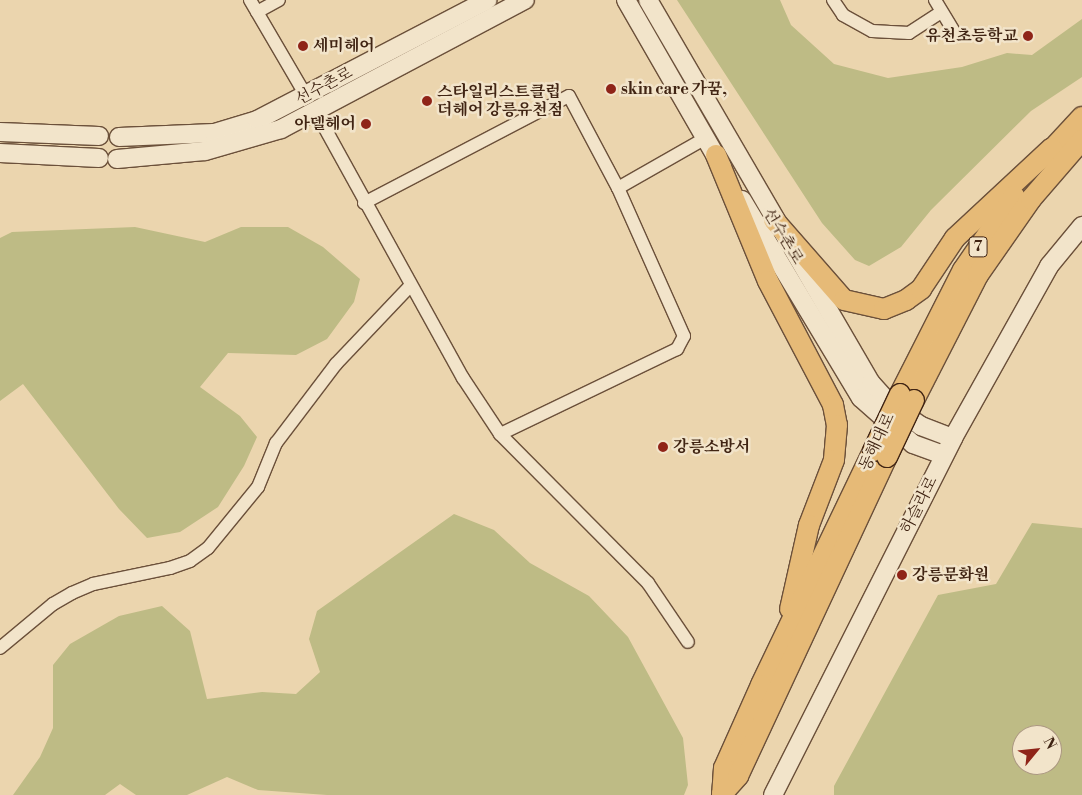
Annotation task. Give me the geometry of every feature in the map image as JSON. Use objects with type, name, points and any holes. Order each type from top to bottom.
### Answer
[{"type":"main road","name":"동해대로","points":[[721,794],[738,776],[963,270],[997,218],[1052,148],[1082,117]]},
{"type":"main road","name":"동해대로","points":[[907,397],[984,267],[1031,199],[1082,140]]},
{"type":"main road","points":[[710,147],[768,281],[833,405],[837,425],[834,460],[809,525],[781,646]]},
{"type":"main road","points":[[774,220],[844,300],[884,309],[906,300],[921,289],[955,238],[1052,148]]},
{"type":"main road","name":"동해대로","points":[[721,794],[724,768],[781,646],[880,454]]},
{"type":"street","points":[[250,0],[316,112]]},
{"type":"street","points":[[257,12],[279,0]]},
{"type":"street","name":"선수촌로","points":[[119,137],[214,133],[257,120],[488,0]]},
{"type":"street","name":"선수촌로","points":[[117,158],[205,151],[282,129],[525,0]]},
{"type":"street","name":"선수촌로","points":[[626,0],[710,147],[861,398],[912,444],[944,455]]},
{"type":"street","name":"선수촌로","points":[[648,0],[774,220],[871,383],[891,404],[921,426],[953,438]]},
{"type":"street","points":[[833,0],[843,15],[872,31],[909,33],[941,12]]},
{"type":"street","points":[[935,0],[954,32]]},
{"type":"street","points":[[364,203],[569,96],[618,188],[684,336],[677,349],[500,434]]},
{"type":"street","name":"선수촌로","points":[[316,112],[410,286],[463,378],[500,434],[648,583],[688,642]]},
{"type":"street","points":[[0,132],[99,136],[110,133],[119,137],[123,148],[117,158],[108,162],[98,158],[0,153]]},
{"type":"street","points":[[98,158],[94,147],[99,136]]},
{"type":"street","points":[[618,188],[710,147]]},
{"type":"street","name":"하슬라로","points":[[773,795],[953,438],[1049,266],[1082,226]]},
{"type":"street","points":[[0,648],[52,604],[72,593],[93,584],[170,568],[190,561],[208,548],[258,486],[276,443],[330,372],[410,286]]},
{"type":"shaded area","points":[[677,0],[780,0],[791,25],[834,64],[888,78],[962,67],[1007,53],[1032,55],[1082,19],[1082,77],[1031,111],[931,210],[901,247],[869,266],[855,260],[822,223]]},
{"type":"shaded area","points":[[135,227],[205,242],[241,227],[288,227],[323,247],[360,279],[354,302],[327,339],[296,355],[228,353],[200,387],[240,416],[257,437],[244,466],[218,507],[180,532],[147,538],[119,509],[23,384],[0,401],[0,238],[12,232]]},
{"type":"shaded area","points":[[454,514],[494,530],[530,563],[589,596],[628,637],[683,738],[688,785],[684,795],[327,795],[258,790],[227,777],[187,795],[136,795],[120,784],[105,795],[13,795],[40,757],[53,728],[53,665],[70,644],[119,616],[162,606],[190,631],[207,699],[262,692],[296,694],[320,672],[309,639],[317,611]]},
{"type":"shaded area","points":[[1032,523],[1082,528],[1082,795],[834,795],[834,786],[938,595],[996,584]]},
{"type":"place","name":"유천초등학교","points":[[1028,36]]},
{"type":"place","name":"세미헤어","points":[[303,46]]},
{"type":"place","name":"skin care 가꿈,","points":[[611,89]]},
{"type":"place","name":"스타일리스트클럽 더헤어 강릉유천점","points":[[427,101]]},
{"type":"place","name":"아델헤어","points":[[366,124]]},
{"type":"place","name":"강릉소방서","points":[[663,447]]},
{"type":"place","name":"강릉문화원","points":[[902,575]]}]
